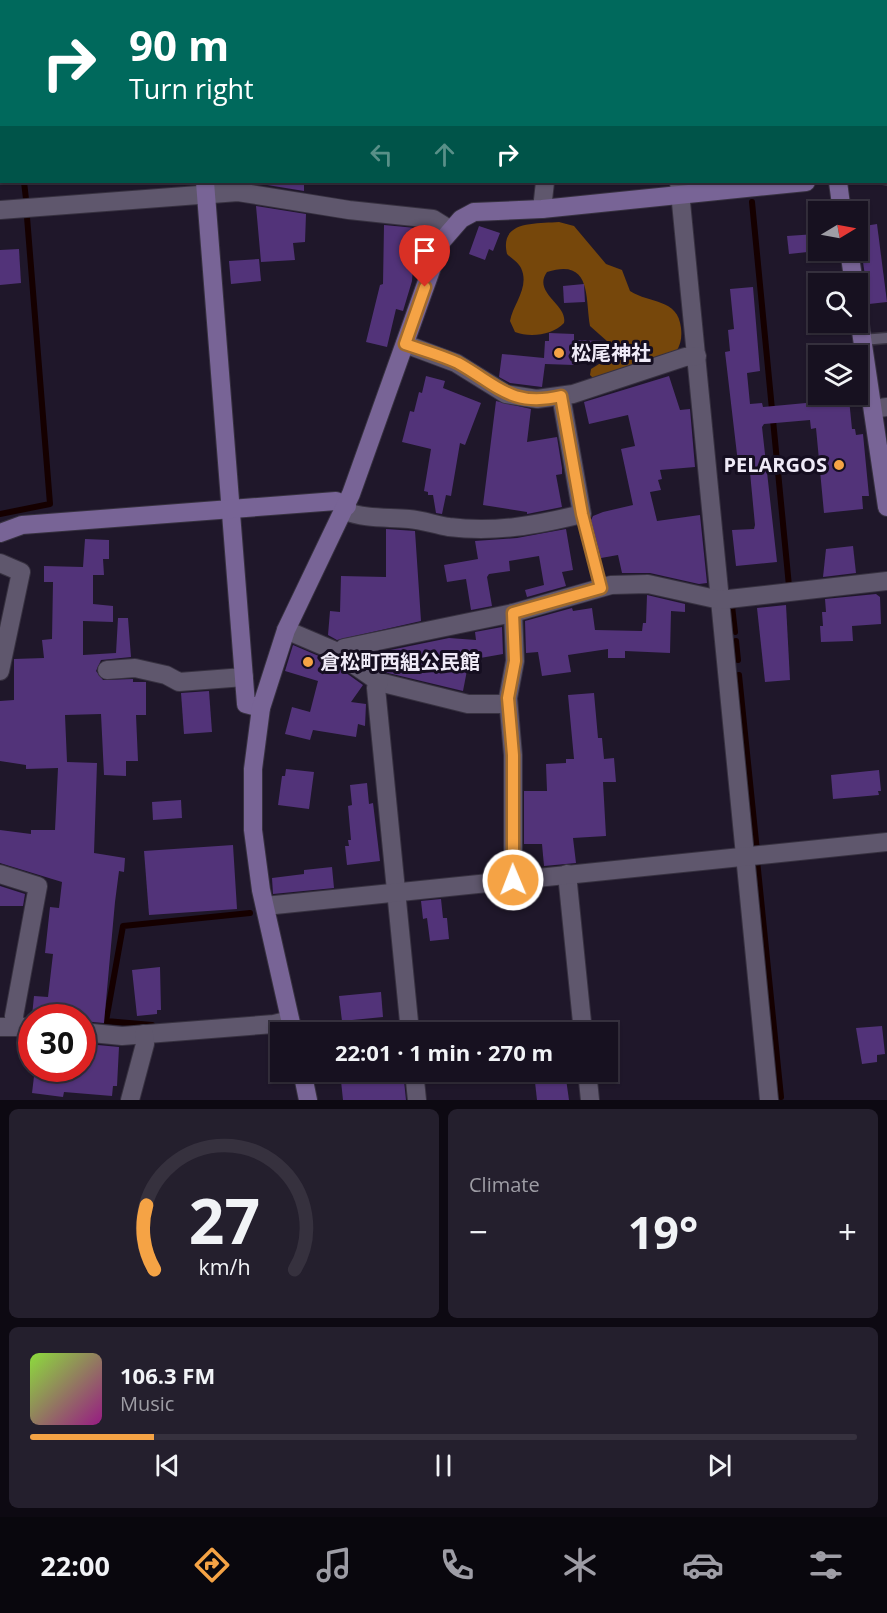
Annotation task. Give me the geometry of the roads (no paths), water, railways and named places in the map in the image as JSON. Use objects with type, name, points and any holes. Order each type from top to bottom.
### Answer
[{"type":"street","points":[[542,209],[541,198],[545,183]]},
{"type":"street","points":[[291,1022],[256,860],[252,799],[256,738],[261,708],[286,630],[346,508],[441,243],[460,219],[474,212],[542,209],[680,188],[785,183]]},
{"type":"street","points":[[838,183],[841,201]]},
{"type":"street","points":[[0,210],[205,188],[238,192],[253,188],[349,210],[433,219],[449,230]]},
{"type":"street","points":[[205,188],[246,704],[261,708]]},
{"type":"street","points":[[680,188],[769,1100]]},
{"type":"street","points":[[861,333],[880,408],[887,507]]},
{"type":"street","points":[[405,344],[456,363],[513,396],[537,399],[561,396],[685,357],[696,356]]},
{"type":"street","points":[[0,533],[22,525],[336,501],[357,516],[412,519],[450,527],[495,530],[527,527],[582,514],[561,396]]},
{"type":"street","points":[[0,563],[21,572],[0,671]]},
{"type":"street","points":[[339,654],[344,648],[513,613],[601,588],[629,583],[648,584],[720,600],[887,581]]},
{"type":"street","points":[[513,613],[515,661],[508,704],[513,755],[513,880]]},
{"type":"street","points":[[286,630],[339,654],[379,682],[459,703],[508,704]]},
{"type":"street","points":[[107,670],[135,668],[166,675],[179,682],[244,677]]},
{"type":"street","points":[[379,682],[376,688],[410,1022]]},
{"type":"street","points":[[265,906],[887,842]]},
{"type":"street","points":[[0,874],[38,886],[14,1016],[16,1027]]},
{"type":"street","points":[[567,874],[582,1022]]},
{"type":"street","points":[[96,1033],[144,1034],[270,1024]]},
{"type":"street","points":[[130,1100],[145,1044],[144,1034]]},
{"type":"street","points":[[304,1082],[308,1100]]},
{"type":"street","points":[[415,1082],[417,1100]]},
{"type":"street","points":[[588,1082],[590,1100]]},
{"type":"lane","points":[[862,340],[887,338]]},
{"type":"lane","points":[[582,514],[601,588]]},
{"type":"waterway","points":[[24,183],[26,199]]},
{"type":"waterway","points":[[752,202],[789,586]]},
{"type":"waterway","points":[[0,514],[50,504],[27,217]]},
{"type":"waterway","points":[[735,632],[732,606],[737,605]]},
{"type":"waterway","points":[[736,641],[738,660]]},
{"type":"waterway","points":[[739,675],[757,851]]},
{"type":"waterway","points":[[757,860],[781,1097]]},
{"type":"waterway","points":[[152,1027],[152,1025],[106,1021],[123,926],[250,913]]},
{"type":"place","name":"松尾神社","points":[[559,353]]},
{"type":"place","name":"PELARGOS","points":[[839,465]]},
{"type":"place","name":"倉松町西組公民館","points":[[308,662]]}]
